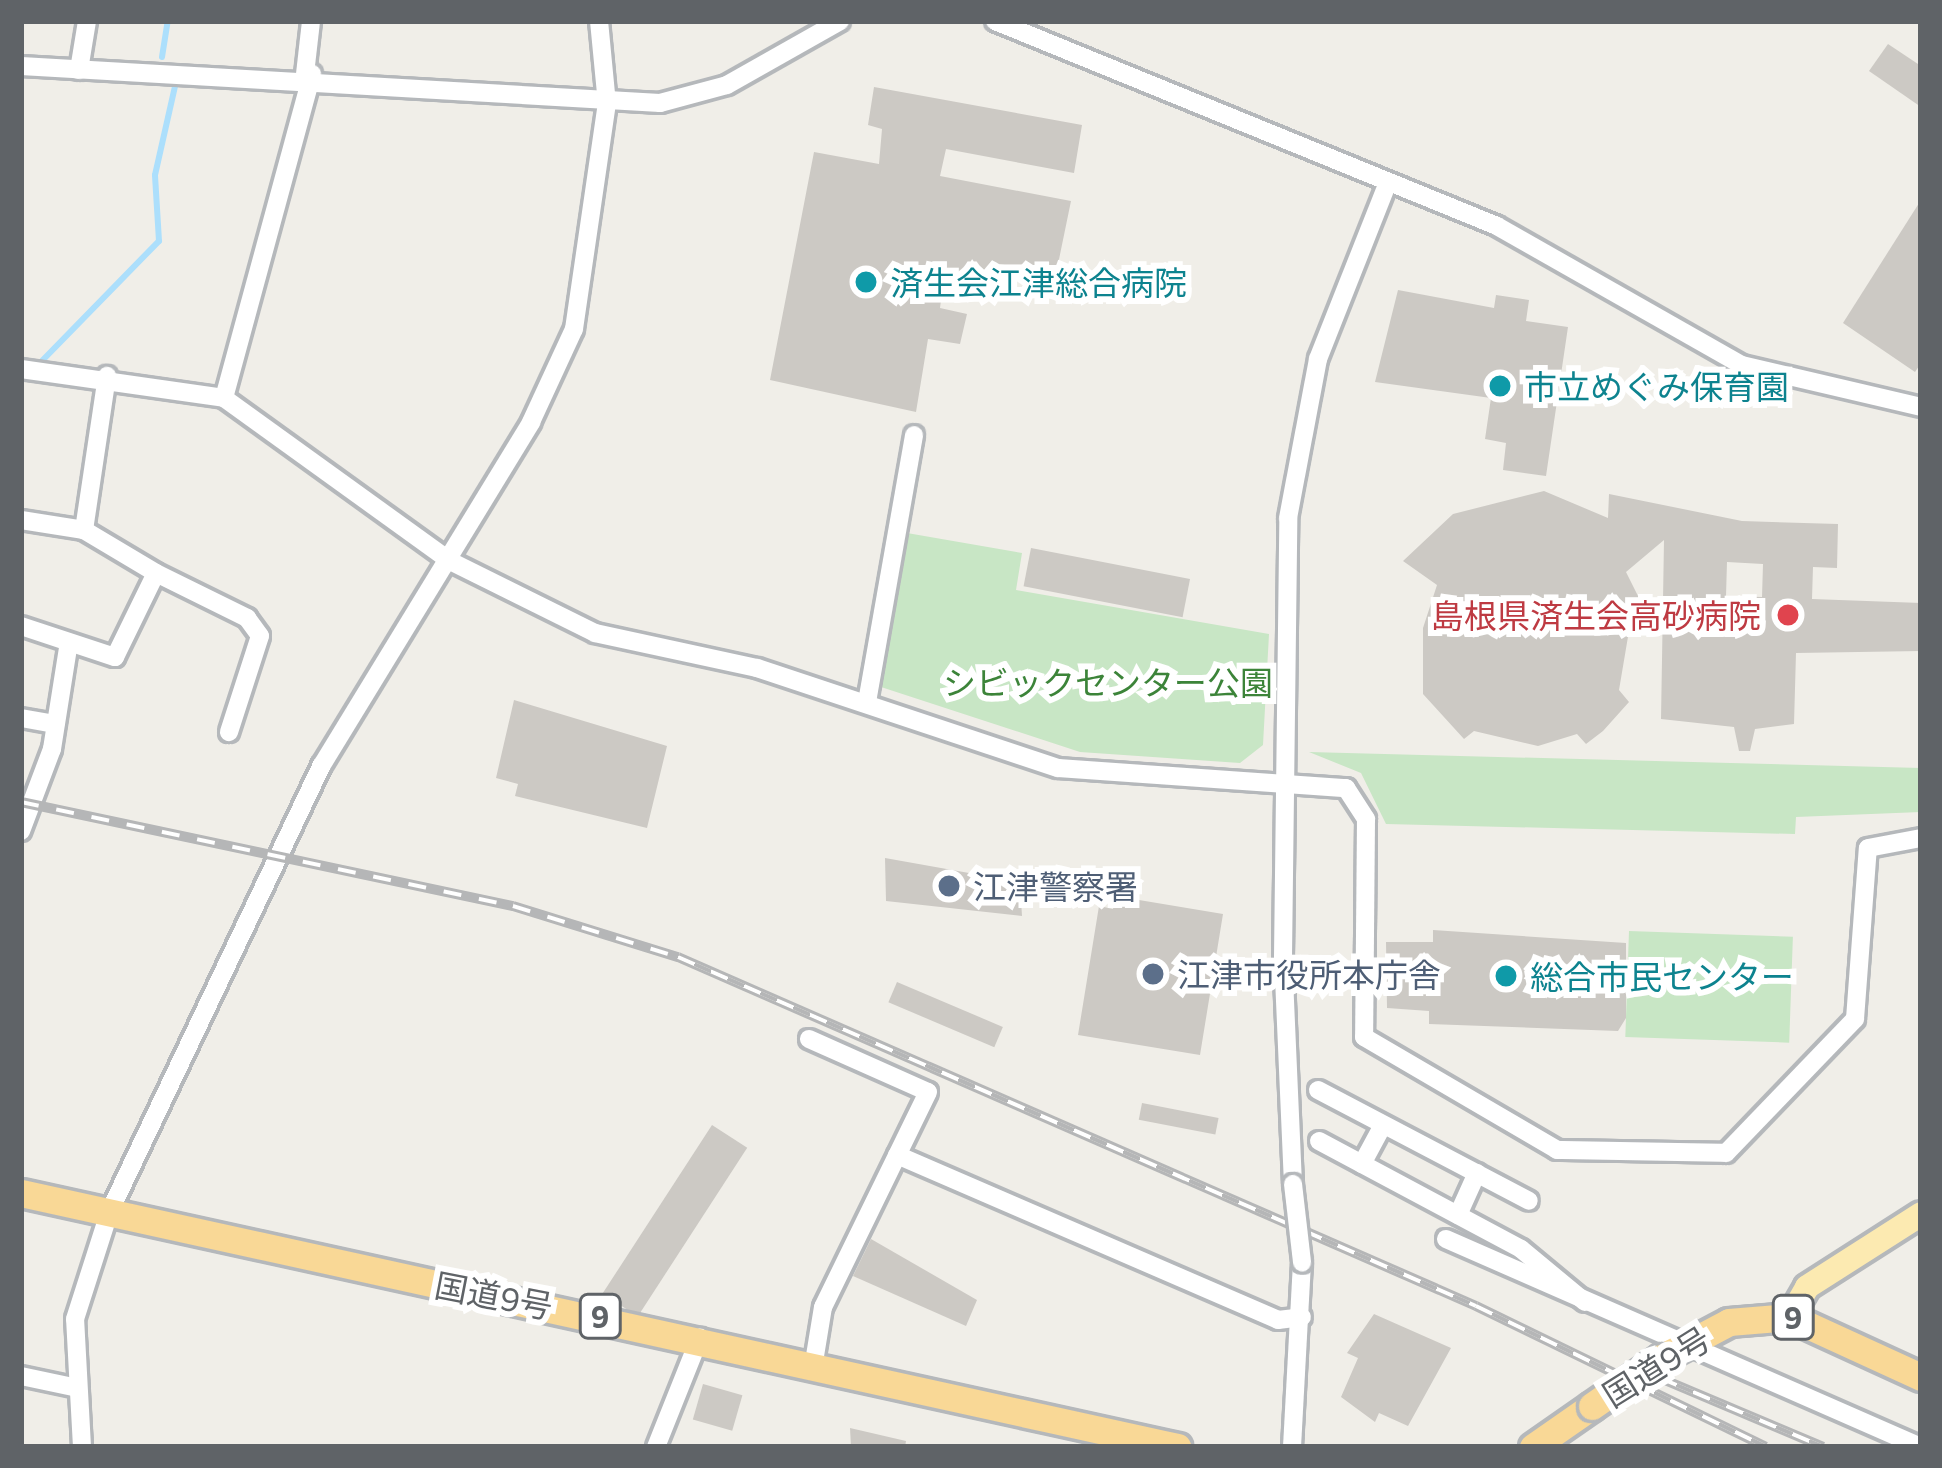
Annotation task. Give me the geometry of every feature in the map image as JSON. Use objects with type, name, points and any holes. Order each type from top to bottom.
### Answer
[{"type":"highway","name":"国道9号","points":[[21,1192],[814,1362],[1177,1447]]},
{"type":"highway","name":"国道9号","points":[[1542,1445],[1670,1352],[1729,1322],[1790,1317],[1921,1377]]},
{"type":"main road","points":[[1790,1317],[1807,1287],[1921,1214]]},
{"type":"street","points":[[79,70],[87,21]]},
{"type":"street","points":[[224,398],[309,74],[311,21]]},
{"type":"street","points":[[82,1447],[74,1319],[109,1213],[322,765],[451,561],[574,329],[607,104],[599,21]]},
{"type":"street","points":[[21,66],[309,74],[607,104],[706,92],[804,28],[840,21]]},
{"type":"street","points":[[995,21],[1555,255],[1742,365],[1921,407]]},
{"type":"street","points":[[1292,1447],[1302,1262],[1293,1184],[1288,518],[1307,398],[1388,185]]},
{"type":"street","points":[[21,369],[107,376],[224,398],[451,561],[595,633],[867,702],[1058,768],[1336,784],[1364,811],[1359,1011],[1370,1046],[1557,1150],[1726,1153],[1855,1019],[1868,848],[1921,838]]},
{"type":"street","points":[[84,530],[107,376]]},
{"type":"street","points":[[867,702],[914,435]]},
{"type":"street","points":[[21,520],[84,530],[156,573],[247,618],[260,636],[229,733]]},
{"type":"street","points":[[21,626],[122,654],[156,573]]},
{"type":"street","points":[[21,831],[55,724],[69,643]]},
{"type":"street","points":[[21,718],[55,724]]},
{"type":"street","points":[[809,1039],[928,1092],[824,1307],[814,1362]]},
{"type":"street","points":[[1318,1090],[1529,1201]]},
{"type":"street","points":[[1362,1164],[1383,1125]]},
{"type":"street","points":[[1318,1141],[1575,1283],[1585,1301]]},
{"type":"street","points":[[897,1155],[1278,1320],[1302,1317]]},
{"type":"street","points":[[1458,1215],[1477,1173]]},
{"type":"street","points":[[1445,1239],[1585,1301],[1670,1352],[1921,1447]]},
{"type":"street","points":[[656,1447],[700,1337]]},
{"type":"street","points":[[21,1376],[78,1388]]},
{"type":"green space","name":"シビックセンター公園","points":[[907,533],[1022,553],[1016,590],[1269,634],[1263,745],[1240,763],[1080,752],[881,687]]},
{"type":"green space","points":[[1309,752],[1921,768],[1921,812],[1796,817],[1795,834],[1386,824],[1361,773]]},
{"type":"green space","points":[[1629,931],[1793,937],[1789,1043],[1625,1037]]},
{"type":"building","points":[[1888,44],[1921,66],[1921,107],[1869,71]]},
{"type":"building","name":"済生会江津総合病院","points":[[874,87],[1082,125],[1074,173],[946,149],[940,176],[1071,201],[1056,274],[993,263],[988,286],[944,277],[940,308],[967,314],[960,344],[928,339],[916,412],[770,380],[814,152],[879,164],[882,129],[868,125]]},
{"type":"building","points":[[1921,200],[1921,363],[1915,372],[1843,323]]},
{"type":"building","name":"市立めぐみ保育園","points":[[1398,290],[1494,308],[1496,295],[1529,300],[1526,321],[1568,327],[1546,476],[1503,470],[1506,443],[1485,439],[1491,398],[1375,382]]},
{"type":"building","points":[[1544,491],[1608,518],[1609,494],[1742,521],[1838,524],[1837,568],[1813,567],[1812,599],[1921,603],[1921,651],[1796,653],[1794,724],[1755,729],[1750,751],[1739,751],[1734,727],[1661,719],[1664,540],[1626,572],[1647,614],[1631,619],[1619,690],[1629,702],[1603,731],[1586,744],[1577,734],[1538,746],[1474,731],[1464,739],[1423,694],[1423,628],[1437,585],[1403,561],[1453,514]],"holes":[[[1727,562],[1763,564],[1762,597],[1726,596]]]},
{"type":"building","points":[[1031,548],[1190,579],[1183,617],[1024,586]]},
{"type":"building","points":[[514,700],[667,746],[647,828],[515,796],[518,784],[496,778]]},
{"type":"building","name":"江津警察署","points":[[885,858],[1020,882],[1022,916],[886,901]]},
{"type":"building","name":"江津市役所本庁舎","points":[[1115,896],[1223,914],[1200,1055],[1078,1035],[1099,906],[1113,909]]},
{"type":"building","name":"総合市民センター","points":[[1433,930],[1626,943],[1626,1018],[1618,1031],[1429,1024],[1429,1011],[1387,1008],[1386,942],[1433,942]]},
{"type":"building","points":[[897,982],[1003,1027],[994,1047],[888,1002]]},
{"type":"building","points":[[1142,1103],[1219,1118],[1215,1135],[1139,1120]]},
{"type":"building","points":[[712,1125],[747,1148],[638,1316],[603,1294]]},
{"type":"building","points":[[871,1239],[977,1300],[966,1326],[853,1276]]},
{"type":"building","points":[[1374,1314],[1451,1348],[1408,1426],[1379,1413],[1375,1422],[1341,1397],[1358,1358],[1347,1353]]},
{"type":"building","points":[[703,1384],[742,1395],[732,1431],[693,1420]]},
{"type":"building","points":[[850,1428],[906,1441],[905,1447],[851,1447]]},
{"type":"waterway","points":[[162,57],[168,21]]},
{"type":"waterway","points":[[36,367],[159,241],[155,175],[176,82]]},
{"type":"railway","points":[[21,802],[513,906],[678,957],[1476,1306],[1766,1447]]},
{"type":"railway","points":[[1660,1378],[1823,1447]]},
{"type":"place","name":"済生会江津総合病院","points":[[866,282]]},
{"type":"place","name":"市立めぐみ保育園","points":[[1500,386]]},
{"type":"place","name":"島根県済生会高砂病院","points":[[1788,615]]},
{"type":"place","name":"江津警察署","points":[[949,886]]},
{"type":"place","name":"江津市役所本庁舎","points":[[1153,974]]},
{"type":"place","name":"総合市民センター","points":[[1506,976]]}]
